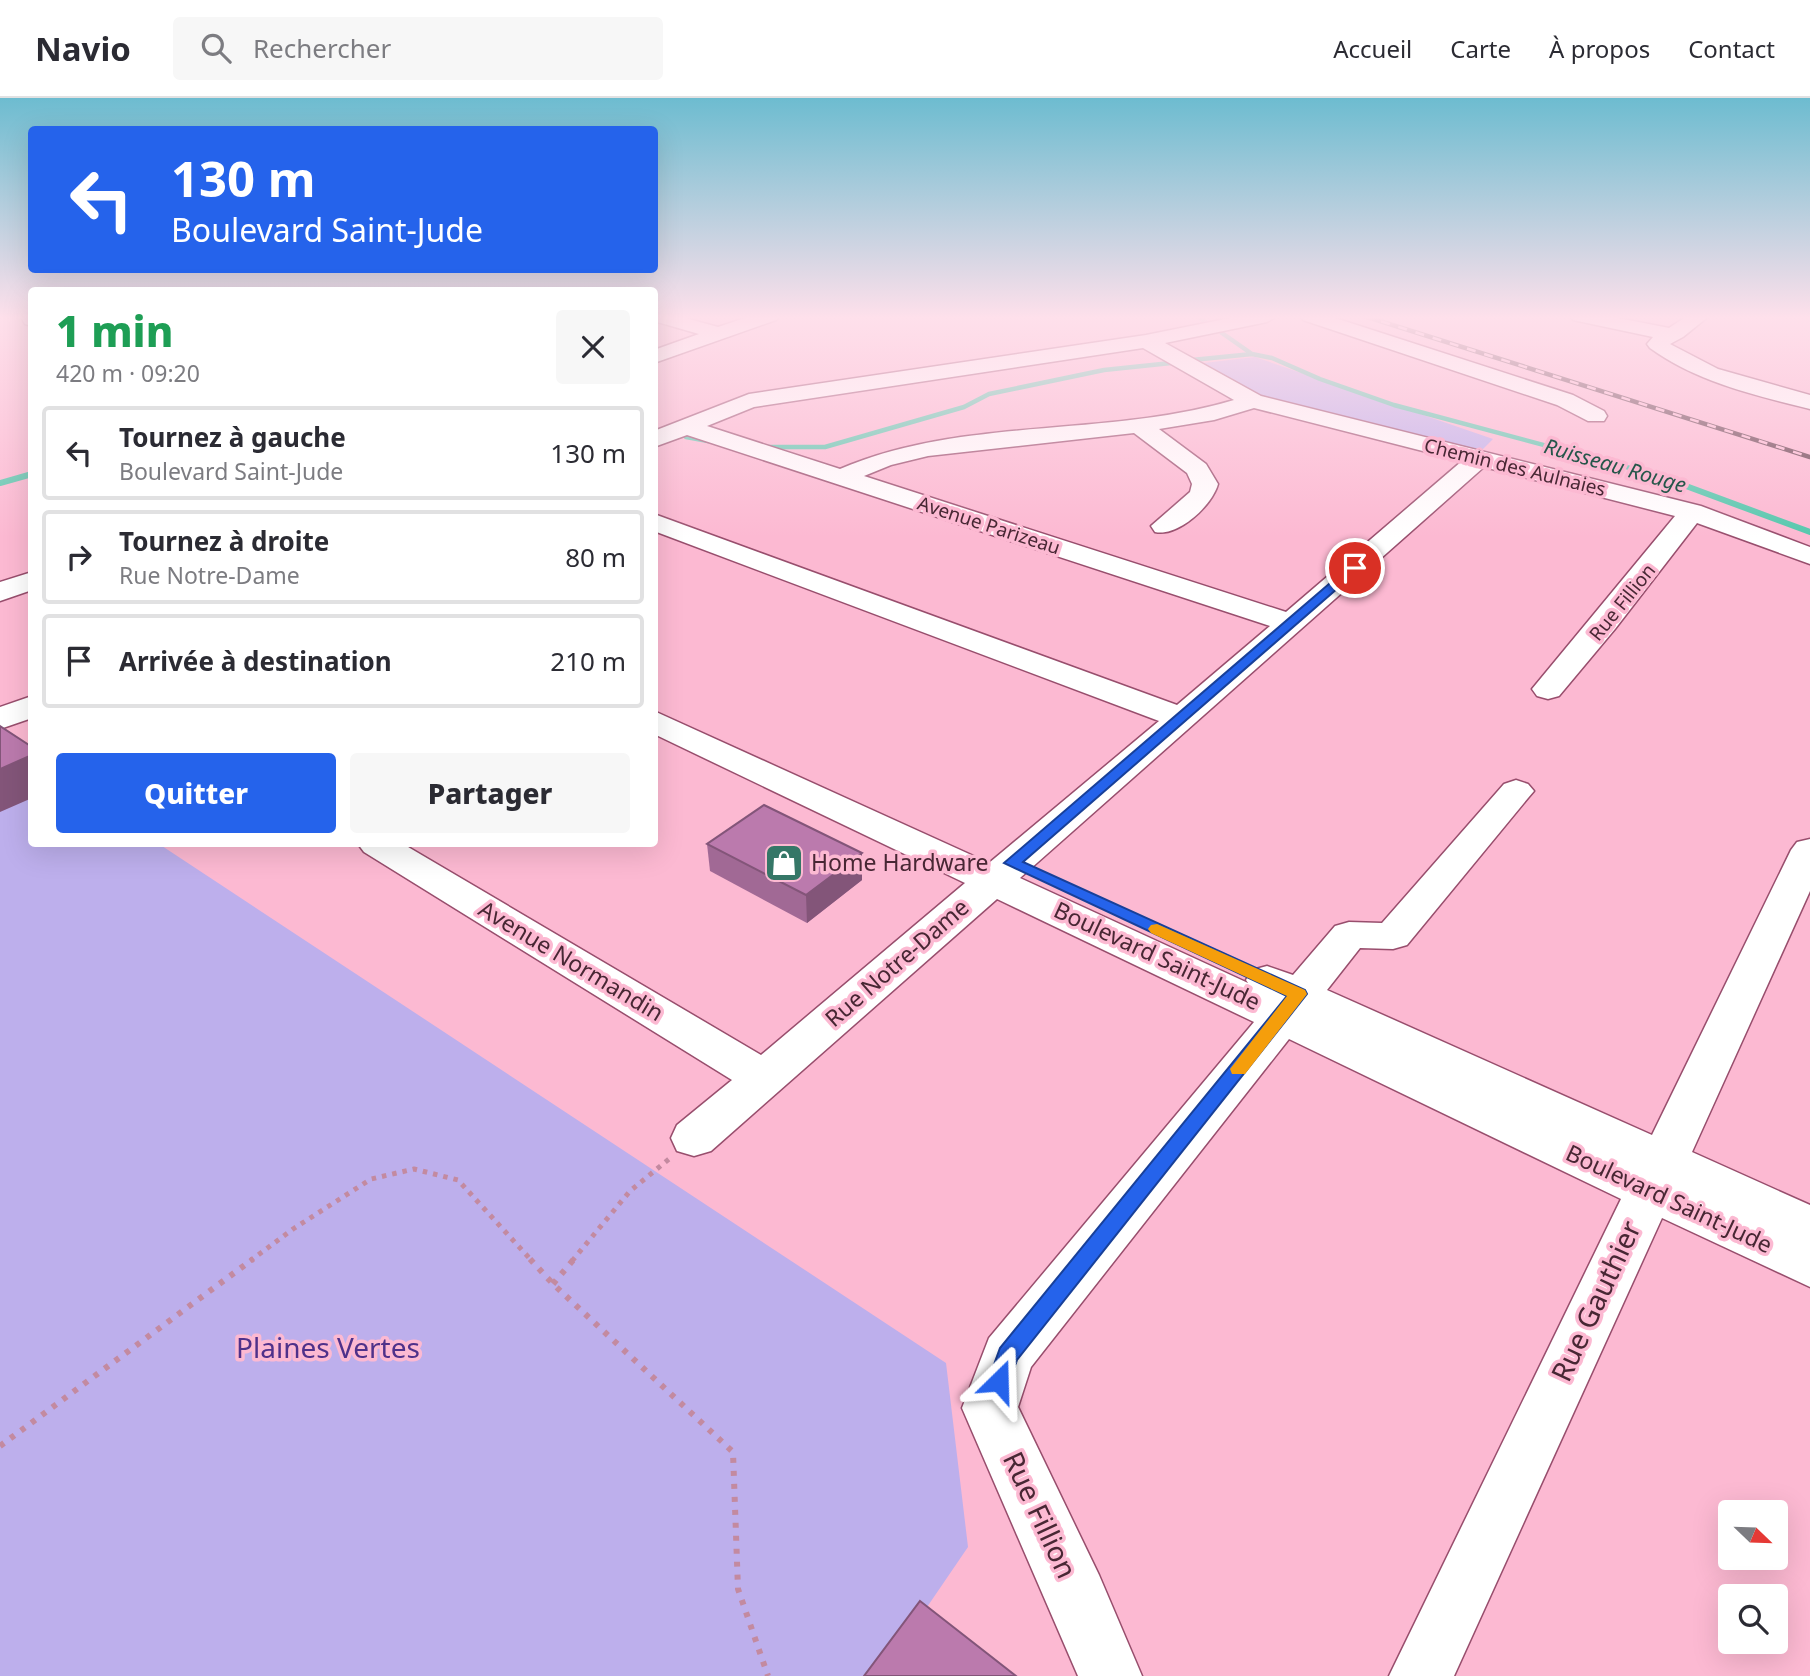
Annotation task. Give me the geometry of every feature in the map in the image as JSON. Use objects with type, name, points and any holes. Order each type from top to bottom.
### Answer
[{"type":"street","points":[[658,438],[749,401],[824,390]]},
{"type":"street","name":"Chemin des Aulnaies","points":[[1233,390],[1253,401],[1692,512],[1810,556]]},
{"type":"street","points":[[1534,390],[1565,400],[1596,416]]},
{"type":"street","points":[[1769,390],[1810,402]]},
{"type":"street","points":[[842,477],[883,459],[928,449],[1139,426],[1214,413],[1253,401]]},
{"type":"street","points":[[1139,426],[1197,469],[1205,484],[1202,495],[1164,526]]},
{"type":"street","name":"Avenue Parizeau","points":[[685,427],[1292,622]]},
{"type":"street","name":"Rue Notre-Dame","points":[[694,1138],[1481,457]]},
{"type":"street","name":"Rue Fillion","points":[[1548,689],[1613,614],[1692,512]]},
{"type":"street","points":[[658,523],[1182,718]]},
{"type":"street","points":[[0,592],[28,582]]},
{"type":"street","name":"Boulevard Saint-Jude","points":[[658,701],[1003,871],[1656,1175],[1810,1266]]},
{"type":"street","points":[[0,719],[28,708]]},
{"type":"street","name":"Boulevard Saint-Jude","points":[[658,723],[1003,871]]},
{"type":"street","name":"Rue Fillion","points":[[1111,1676],[990,1408],[1008,1355],[1349,935],[1394,936],[1516,791]]},
{"type":"street","name":"Avenue Normandin","points":[[382,847],[764,1078]]},
{"type":"street","name":"Rue Gauthier","points":[[1421,1676],[1810,850]]},
{"type":"street","name":"Boulevard Saint-Jude","points":[[1656,1175],[1810,1227]]},
{"type":"path","points":[[553,1284],[630,1191],[694,1138]]},
{"type":"path","points":[[0,1446],[293,1229],[371,1179],[414,1169],[458,1180],[553,1284],[733,1452],[738,1589],[768,1676]]},
{"type":"green space","points":[[1232,390],[1350,390],[1493,439],[1479,453],[1253,401]]},
{"type":"green space","name":"Plaines Vertes","points":[[0,739],[28,758],[28,847],[164,847],[946,1363],[968,1547],[880,1676],[0,1676]]},
{"type":"building","points":[[0,726],[28,744],[28,757],[0,769]]},
{"type":"building","points":[[764,805],[862,853],[806,895],[707,844]]},
{"type":"building","points":[[920,1601],[1016,1676],[864,1676]]},
{"type":"waterway","points":[[767,447],[825,447],[964,407],[989,394],[1010,390]]},
{"type":"waterway","name":"Ruisseau Rouge","points":[[1350,390],[1394,405],[1656,475]]},
{"type":"waterway","points":[[686,437],[708,441]]},
{"type":"waterway","name":"Ruisseau Rouge","points":[[1651,473],[1810,532]]},
{"type":"waterway","points":[[0,483],[28,475]]},
{"type":"railway","points":[[1597,390],[1810,457]]},
{"type":"slow traffic","points":[[1157,929],[1298,994],[1239,1069]]},
{"type":"place","name":"Home Hardware","points":[[784,863]]},
{"type":"route","points":[[999,1381],[1008,1355],[1298,994],[1012,863],[1355,568]]}]
